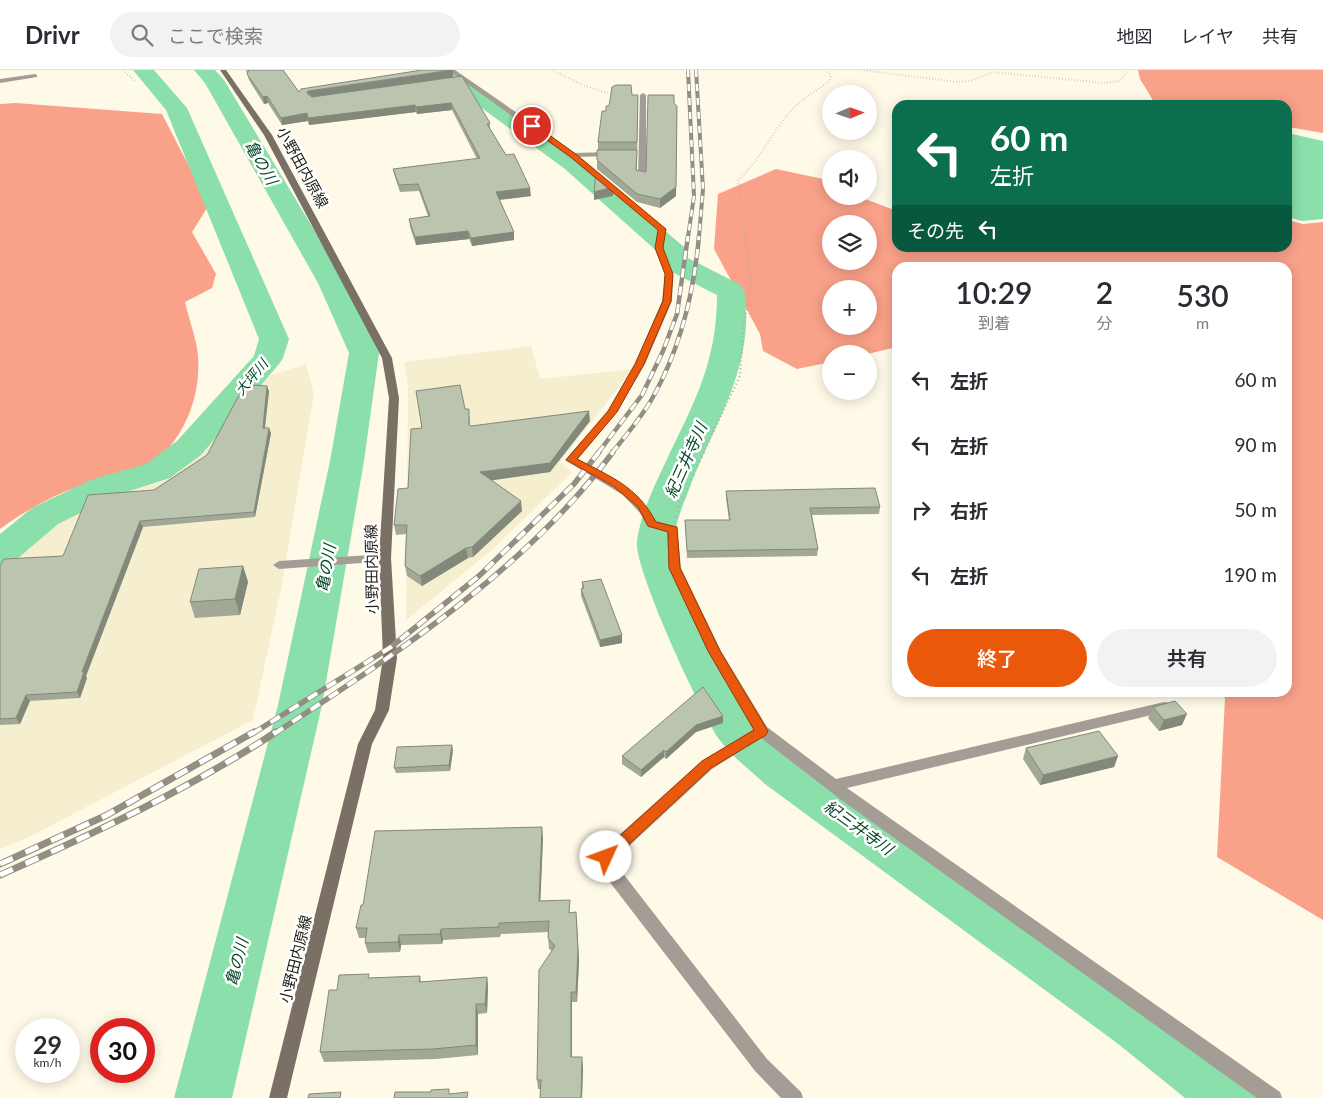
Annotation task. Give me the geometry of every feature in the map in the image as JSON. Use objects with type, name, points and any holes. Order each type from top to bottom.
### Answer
[{"type":"main road","name":"小野田内原線","points":[[223,70],[268,135],[387,358],[394,398],[385,558],[390,646],[382,710],[365,744],[278,1098]]},
{"type":"street","points":[[451,70],[460,79],[572,155],[662,229],[659,248],[669,274],[667,301],[640,364],[612,412],[571,460],[617,484],[642,505],[663,527],[675,568],[714,651],[762,731],[833,786],[1274,1098]]},
{"type":"street","points":[[0,81],[36,76]]},
{"type":"street","points":[[449,81],[460,79]]},
{"type":"street","points":[[642,177],[643,95]]},
{"type":"street","points":[[572,155],[622,154]]},
{"type":"street","points":[[632,154],[641,154]]},
{"type":"street","points":[[279,565],[385,558]]},
{"type":"street","points":[[833,786],[1164,707]]},
{"type":"street","points":[[762,731],[706,765],[606,857],[615,876],[761,1065],[794,1098]]},
{"type":"path","points":[[123,70],[135,81]]},
{"type":"path","points":[[552,70],[585,86],[611,94]]},
{"type":"path","points":[[663,527],[679,504],[740,376],[741,353],[751,283],[738,180],[750,170],[764,146],[798,103],[830,81],[831,76],[826,70]]},
{"type":"path","points":[[861,70],[958,82],[970,81],[993,72],[1102,83],[1120,81],[1128,70]]},
{"type":"shaded area","points":[[1138,70],[1323,70],[1323,133],[1292,128],[1292,100],[1153,100],[1140,79]]},
{"type":"shaded area","points":[[16,103],[162,114],[209,205],[192,232],[216,274],[212,288],[185,302],[196,343],[198,379],[188,416],[180,433],[169,448],[140,470],[85,484],[57,495],[37,505],[0,529],[0,104]]},
{"type":"shaded area","points":[[1292,134],[1323,141],[1323,219],[1302,221],[1292,218]]},
{"type":"shaded area","points":[[776,169],[822,179],[822,205],[877,204],[892,209],[892,252],[1292,252],[1292,221],[1303,224],[1323,222],[1323,920],[1217,857],[1225,698],[1223,697],[1292,697],[1292,262],[892,262],[892,348],[877,352],[877,345],[822,345],[822,364],[797,369],[763,351],[760,334],[714,249],[718,194]]},
{"type":"shaded area","points":[[531,346],[540,379],[633,369],[560,462],[572,472],[493,549],[406,620],[408,386],[404,362]]},
{"type":"shaded area","points":[[306,364],[314,394],[282,584],[253,720],[33,835],[0,849],[0,566],[20,545],[73,506],[100,493],[151,485],[166,480],[195,457],[245,389],[263,378]]},
{"type":"building","points":[[249,70],[283,70],[299,92],[301,89],[422,70],[452,70],[308,91],[307,93],[312,97],[462,76],[490,123],[487,124],[506,155],[514,154],[530,188],[496,192],[514,232],[471,238],[468,231],[415,237],[409,219],[430,216],[418,184],[399,185],[393,169],[480,158],[451,103],[416,107],[415,105],[308,118],[307,113],[281,118],[267,96],[263,97],[247,74]]},
{"type":"building","points":[[616,85],[631,85],[632,95],[638,95],[637,142],[598,142],[602,111],[606,111],[606,106],[609,106],[612,87]]},
{"type":"building","points":[[648,95],[674,95],[674,103],[677,106],[676,187],[660,199],[637,194],[597,160],[597,150],[637,150],[636,170],[646,172]]},
{"type":"building","points":[[596,173],[613,187],[594,192]]},
{"type":"building","points":[[252,385],[267,386],[263,428],[269,428],[254,512],[140,521],[82,672],[84,672],[77,692],[26,695],[16,718],[0,719],[0,566],[4,559],[63,556],[88,495],[154,490],[207,455],[238,397]]},
{"type":"building","points":[[460,385],[465,409],[469,409],[469,425],[471,426],[589,411],[550,463],[480,472],[521,501],[472,547],[466,548],[420,576],[405,566],[407,525],[394,525],[398,489],[408,488],[411,429],[422,428],[416,391]]},
{"type":"building","points":[[875,488],[880,507],[810,508],[818,549],[687,551],[685,520],[730,520],[726,491]]},
{"type":"building","points":[[243,566],[235,599],[190,602],[199,569]]},
{"type":"building","points":[[601,579],[622,635],[600,640],[581,589],[584,588],[582,582]]},
{"type":"building","points":[[703,687],[723,716],[696,725],[666,752],[664,750],[641,770],[622,756]]},
{"type":"building","points":[[1175,701],[1187,714],[1164,720],[1153,707]]},
{"type":"building","points":[[1099,731],[1118,756],[1043,775],[1026,748]]},
{"type":"building","points":[[452,745],[449,765],[394,768],[397,747]]},
{"type":"building","points":[[542,827],[539,901],[570,900],[569,913],[576,912],[578,950],[576,992],[571,992],[571,1057],[582,1057],[581,1098],[540,1098],[541,1080],[537,1080],[539,970],[555,946],[548,938],[549,921],[499,923],[499,927],[441,929],[440,934],[399,935],[398,942],[365,943],[367,928],[356,928],[361,905],[363,905],[375,831]]},
{"type":"building","points":[[369,974],[368,978],[420,976],[419,982],[487,977],[485,1004],[476,1004],[476,1045],[433,1049],[320,1052],[329,990],[337,990],[339,975]]},
{"type":"building","points":[[449,1089],[449,1094],[468,1092],[467,1098],[394,1098],[395,1092],[431,1092],[431,1090]]},
{"type":"building","points":[[341,1092],[340,1098],[308,1098],[309,1094]]},
{"type":"waterway","name":"大坪川","points":[[0,556],[4,550],[45,516],[105,487],[158,471],[189,448],[268,358],[274,339],[176,108],[143,70]]},
{"type":"waterway","name":"亀の川","points":[[203,1098],[300,705],[347,461],[364,353],[332,283],[214,80],[204,70]]},
{"type":"waterway","name":"紀三井寺川","points":[[440,70],[573,164],[675,253],[674,262],[731,291],[732,326],[726,358],[716,390],[663,510],[655,542],[657,554],[674,602],[714,689],[736,729],[781,771],[1136,1025],[1230,1098]]},
{"type":"railway","points":[[688,70],[694,196],[688,237]]},
{"type":"railway","points":[[696,70],[703,189],[699,237]]},
{"type":"railway","points":[[598,453],[642,395],[663,351],[677,314],[688,236]]},
{"type":"railway","points":[[612,453],[649,404],[671,359],[679,339],[690,298],[699,236]]},
{"type":"railway","points":[[252,734],[391,647],[479,576],[574,484],[599,452]]},
{"type":"railway","points":[[274,734],[412,641],[499,572],[540,535],[578,495],[613,452]]},
{"type":"railway","points":[[0,864],[107,815],[254,732]]},
{"type":"railway","points":[[0,875],[141,809],[210,772],[276,732]]},
{"type":"route","points":[[532,126],[574,156],[662,229],[659,248],[669,274],[667,301],[640,364],[612,412],[571,460],[617,484],[642,505],[652,524],[673,530],[675,568],[714,651],[762,731],[706,765],[606,857]]}]
